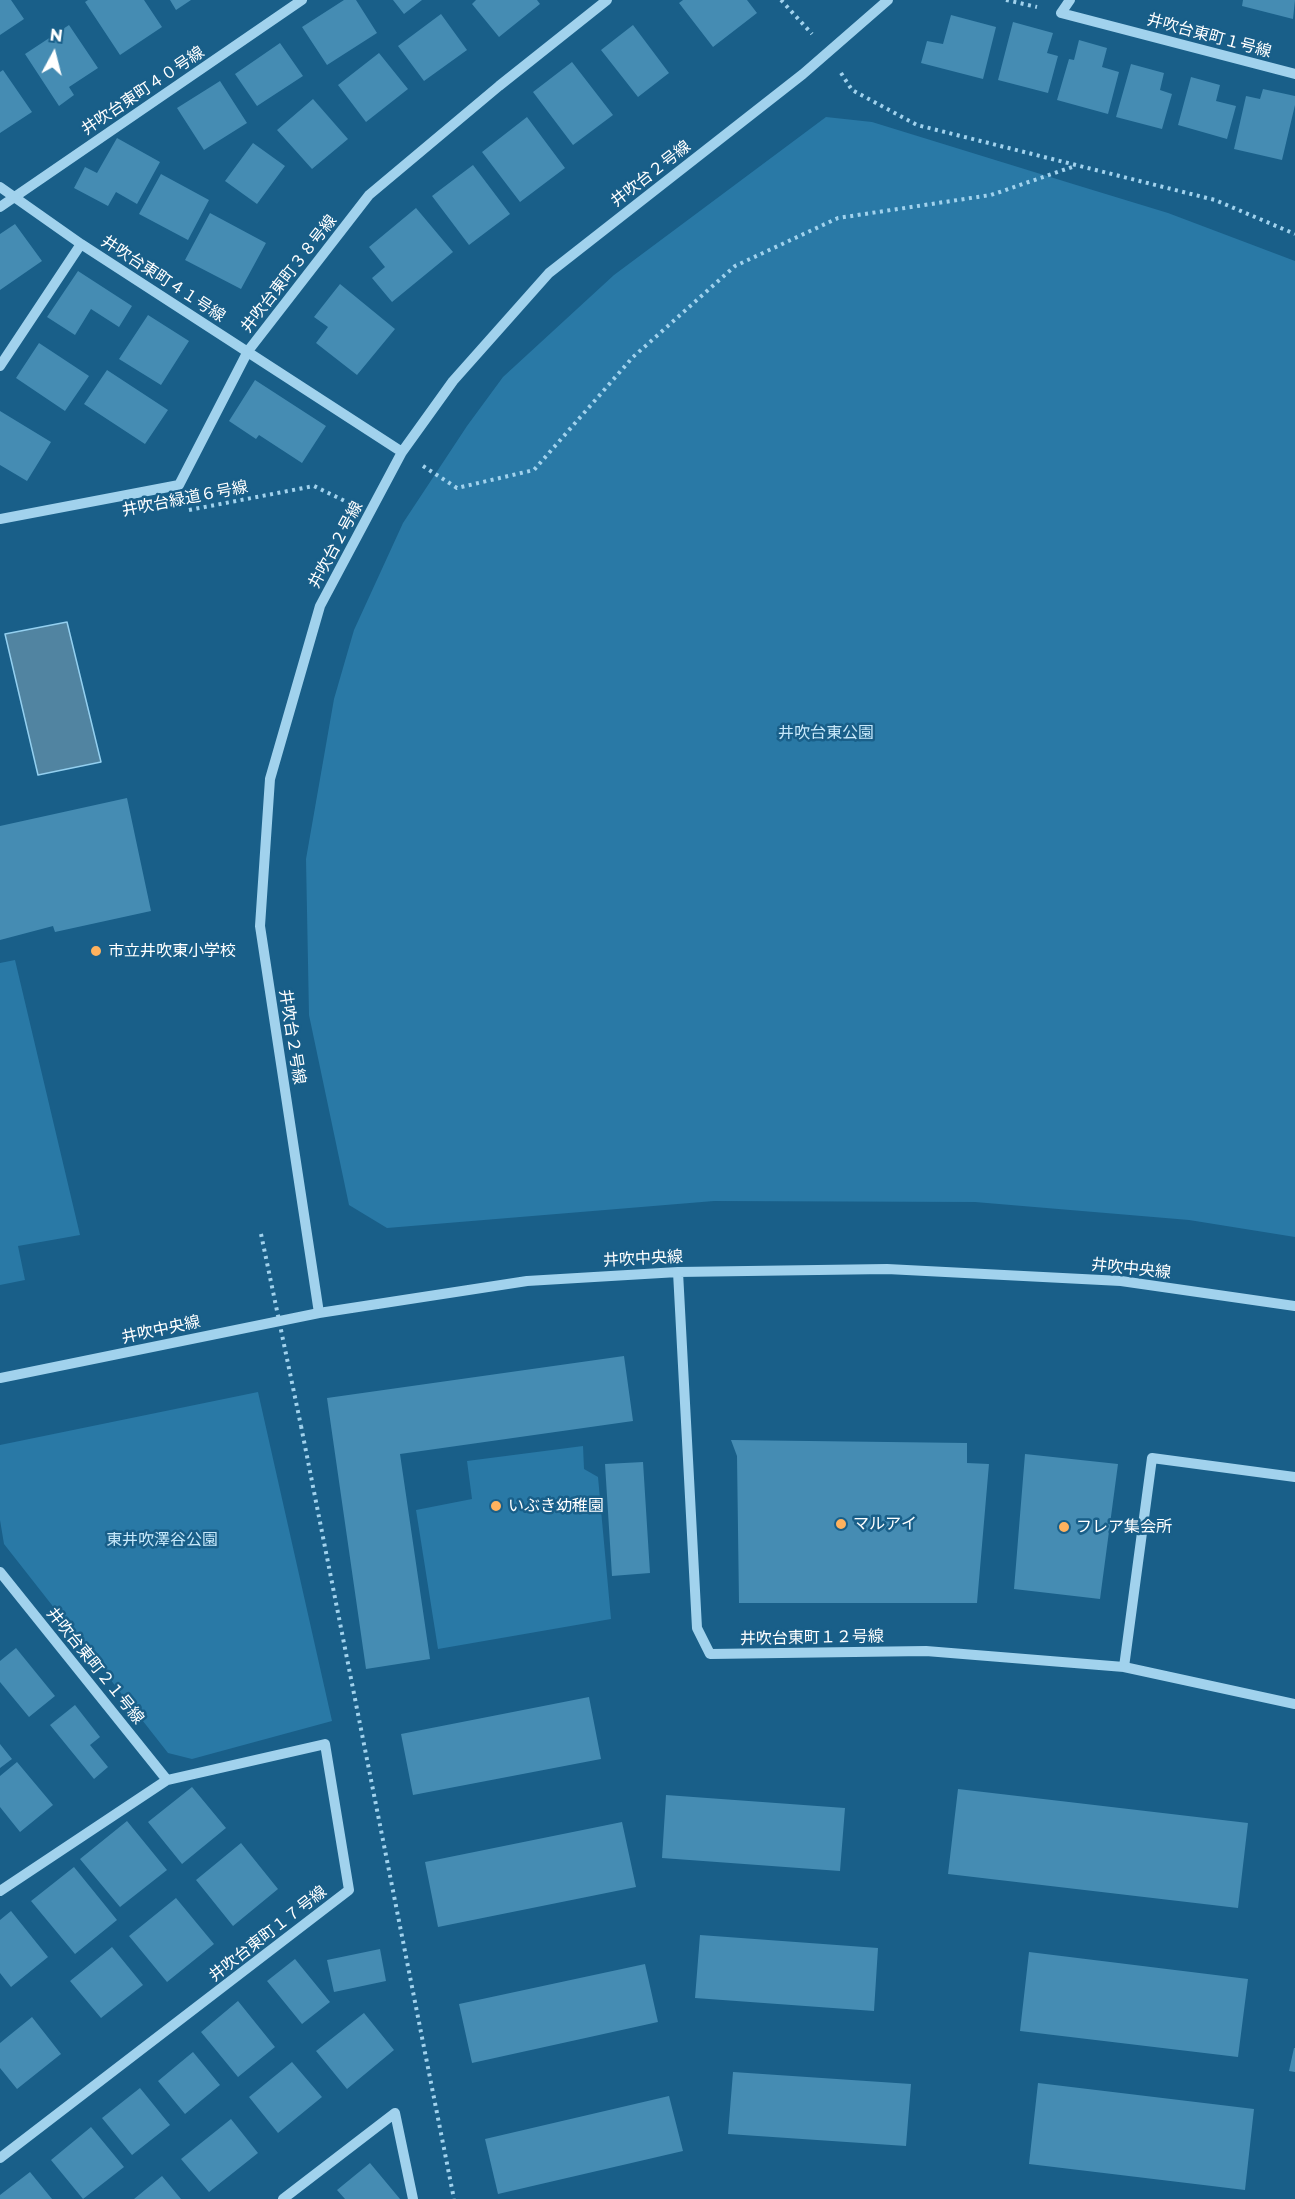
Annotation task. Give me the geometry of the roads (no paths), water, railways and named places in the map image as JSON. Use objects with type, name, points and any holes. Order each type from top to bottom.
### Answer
[{"type":"street","name":"井吹台東町４０号線","points":[[0,207],[302,0]]},
{"type":"street","name":"井吹台東町３８号線","points":[[0,519],[179,485],[248,351],[369,195],[499,86],[607,0]]},
{"type":"street","name":"井吹台２号線","points":[[319,1313],[260,926],[270,779],[320,606],[402,452],[453,381],[549,273],[803,74],[888,0]]},
{"type":"street","name":"井吹台東町１号線","points":[[1070,0],[1061,13],[1295,74]]},
{"type":"street","name":"井吹台東町４１号線","points":[[0,187],[81,244],[402,452]]},
{"type":"street","points":[[0,366],[81,244]]},
{"type":"street","name":"井吹中央線","points":[[0,1378],[319,1313],[527,1281],[678,1272],[887,1269],[1121,1281],[1295,1306]]},
{"type":"street","name":"井吹台東町１２号線","points":[[678,1272],[697,1628],[710,1654],[926,1651],[1124,1667],[1295,1704]]},
{"type":"street","points":[[1124,1667],[1152,1458],[1295,1477]]},
{"type":"street","name":"井吹台東町２１号線","points":[[0,1572],[168,1780]]},
{"type":"street","name":"井吹台東町１７号線","points":[[0,1891],[168,1780],[325,1744],[349,1890],[0,2158]]},
{"type":"street","points":[[283,2199],[395,2114],[413,2199]]},
{"type":"place","name":"市立井吹東小学校","points":[[96,951]]},
{"type":"place","name":"いぶき幼稚園","points":[[496,1506]]},
{"type":"place","name":"マルアイ","points":[[841,1524]]},
{"type":"place","name":"フレア集会所","points":[[1064,1527]]},
{"type":"park label","name":"井吹台東公園","points":[[826,733]]},
{"type":"park label","name":"東井吹澤谷公園","points":[[162,1540]]}]
